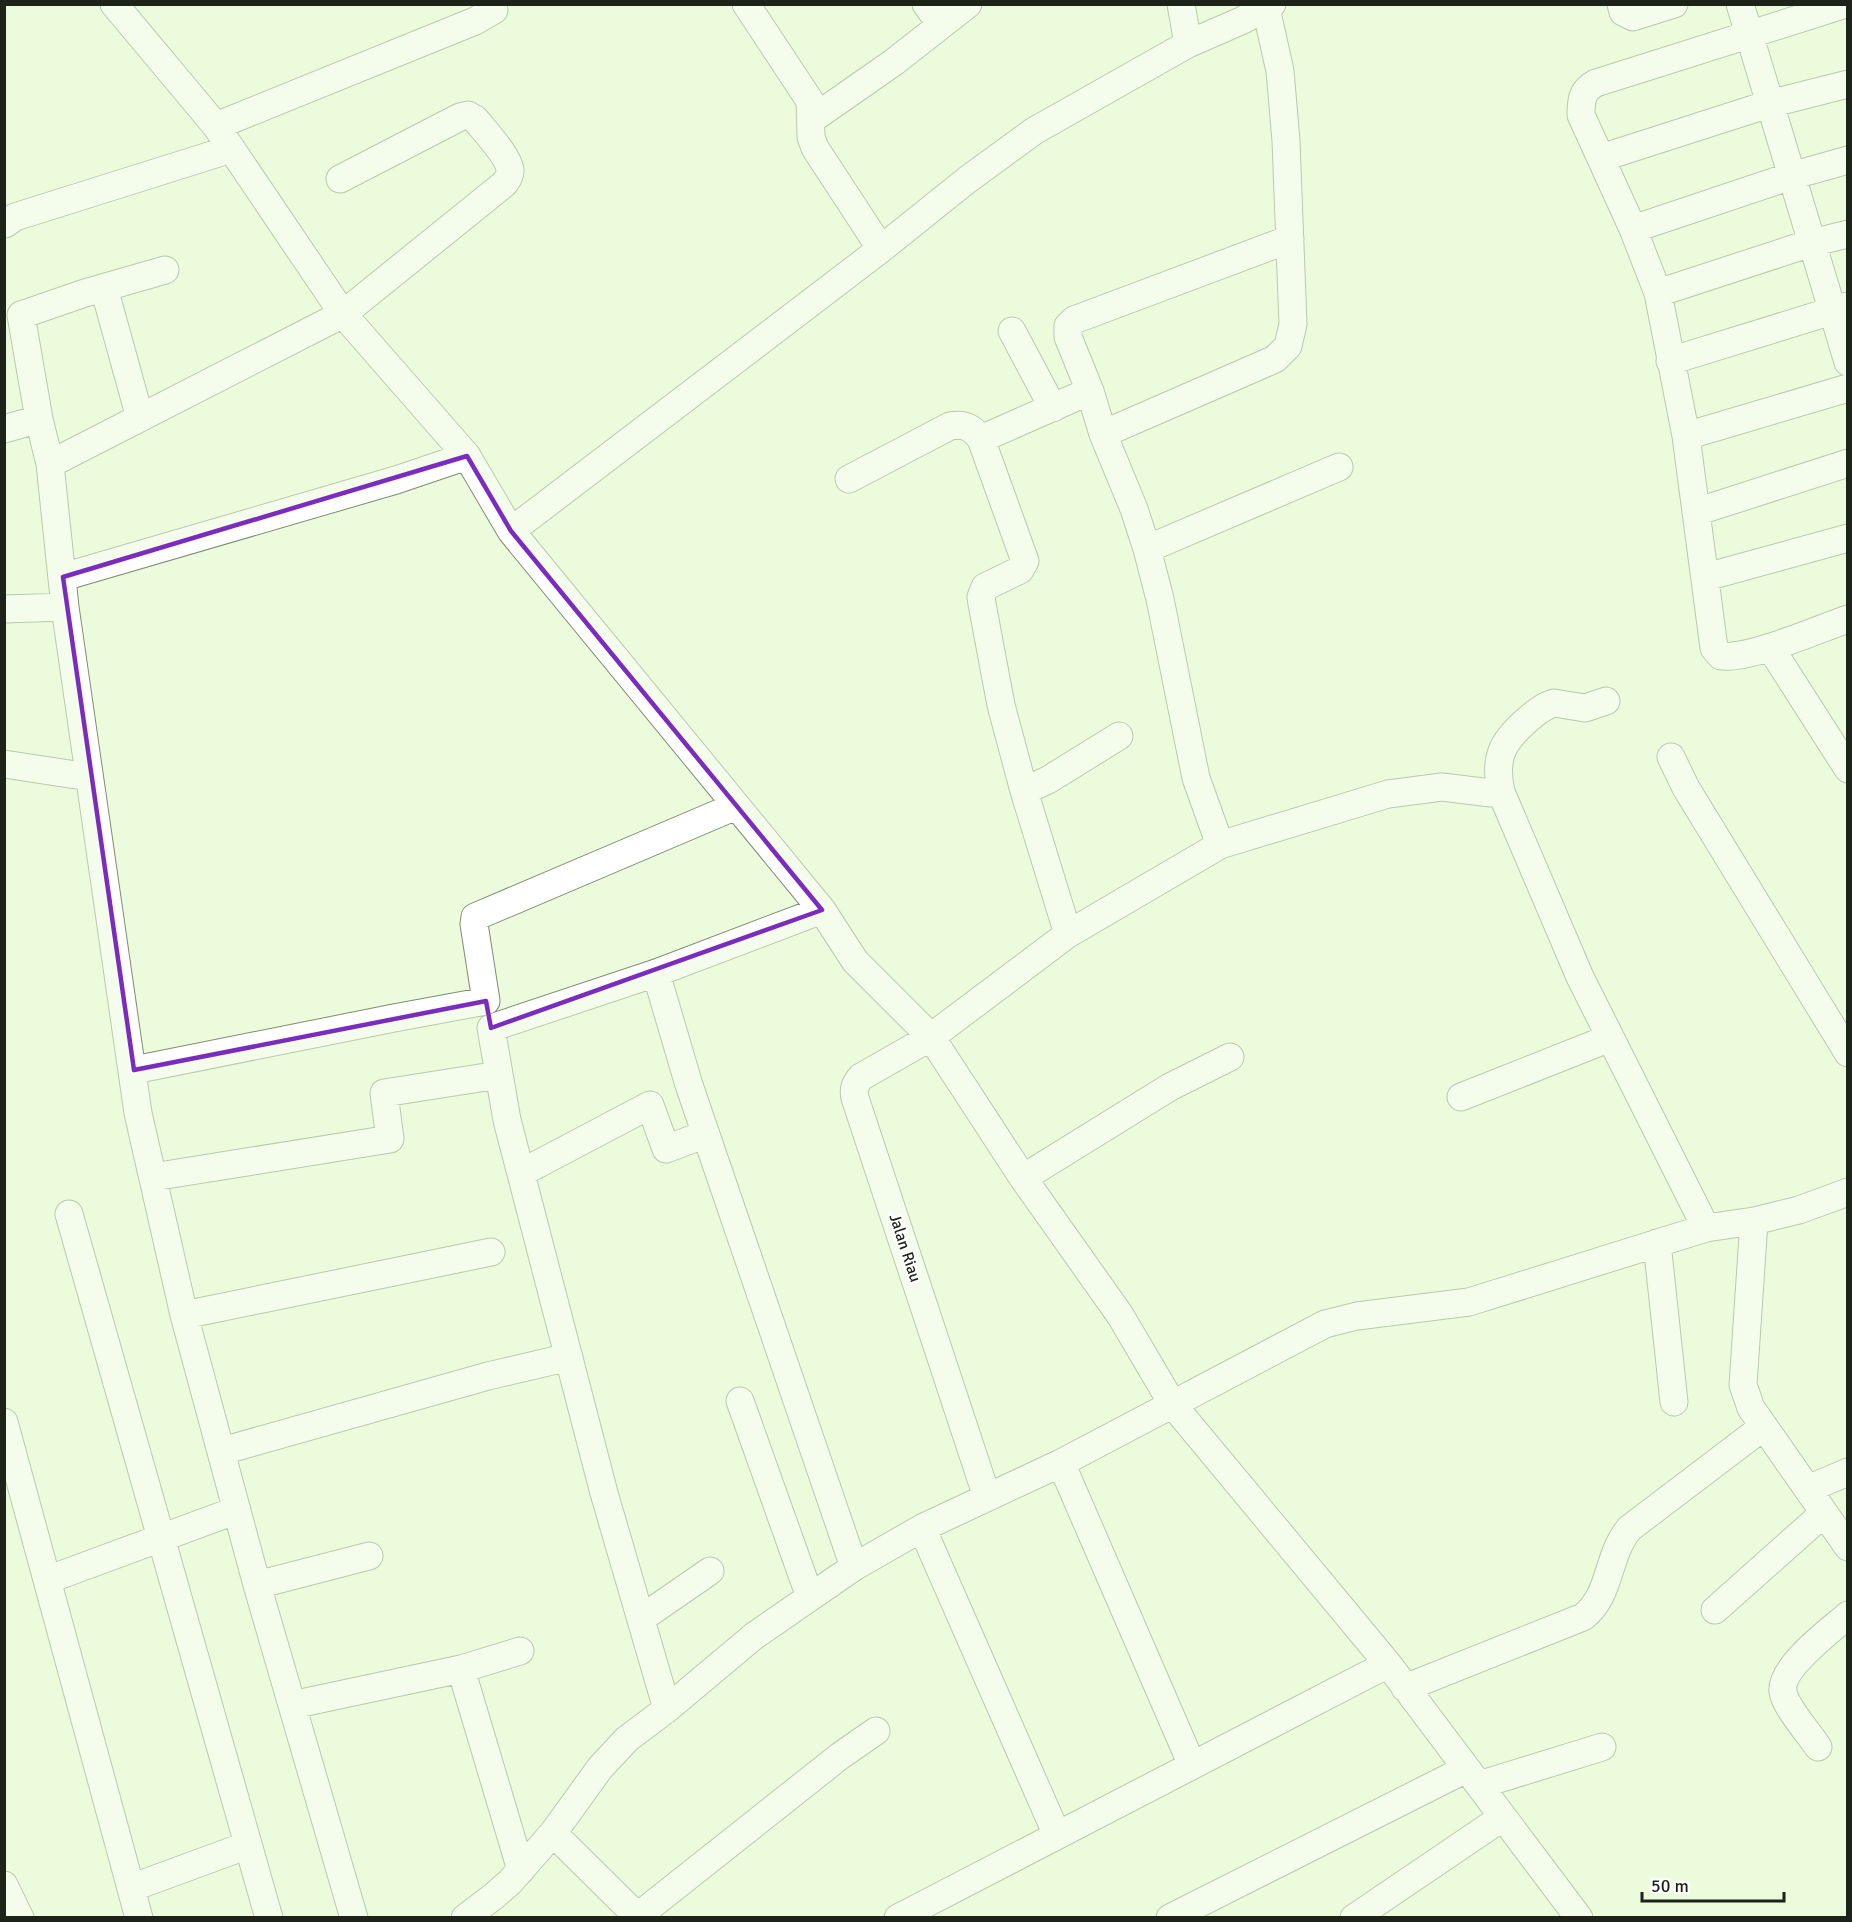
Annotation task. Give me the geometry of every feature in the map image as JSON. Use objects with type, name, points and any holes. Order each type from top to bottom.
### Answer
[{"type":"street","points":[[114,4],[216,126],[343,314],[467,456],[511,531],[822,910],[855,961],[931,1037],[1023,1178],[1113,1306],[1173,1405],[1388,1664],[1579,1917]]},
{"type":"street","points":[[746,4],[810,101],[811,137],[815,148],[881,249]]},
{"type":"street","points":[[811,120],[934,15],[968,4]]},
{"type":"street","points":[[1181,4],[1188,44]]},
{"type":"street","points":[[1621,4],[1623,12],[1633,18],[1674,4]]},
{"type":"street","points":[[1740,4],[1811,243],[1840,308],[1848,362]]},
{"type":"street","points":[[1846,4],[1590,86],[1582,96],[1581,115],[1633,229],[1659,293],[1670,361],[1686,436],[1714,648],[1721,656],[1730,657],[1770,646],[1848,618]]},
{"type":"street","points":[[216,126],[475,21],[495,6]]},
{"type":"street","points":[[511,531],[1034,131],[1188,44],[1269,6],[1281,83],[1286,141],[1292,338],[1283,353],[1275,359],[1102,434]]},
{"type":"street","points":[[1601,158],[1769,104],[1848,84]]},
{"type":"street","points":[[50,464],[343,314],[504,184],[509,178],[510,169],[506,160],[475,119],[468,115],[340,179]]},
{"type":"street","points":[[5,224],[15,216],[231,149]]},
{"type":"street","points":[[1633,229],[1791,176],[1848,160]]},
{"type":"street","points":[[1659,293],[1811,243],[1848,234]]},
{"type":"street","points":[[1220,845],[1196,778],[1160,599],[1147,549],[1134,509],[1102,434],[1090,392],[1068,337],[1068,326],[1074,320],[1290,239]]},
{"type":"street","points":[[165,270],[21,315],[39,419],[50,464],[65,607],[134,1070],[138,1113],[184,1315],[257,1585],[354,1917]]},
{"type":"street","points":[[104,288],[141,418]]},
{"type":"street","points":[[1670,361],[1840,308]]},
{"type":"street","points":[[1012,331],[1053,408]]},
{"type":"street","points":[[1686,436],[1848,388]]},
{"type":"street","points":[[981,439],[1090,392]]},
{"type":"street","points":[[4,429],[39,419]]},
{"type":"street","points":[[849,478],[950,426],[959,424],[968,427],[981,439],[1025,564],[1020,570],[985,587],[981,597],[1001,705],[1024,791],[1068,934]]},
{"type":"street","points":[[63,577],[396,480],[467,456]]},
{"type":"street","points":[[1696,512],[1848,463]]},
{"type":"street","points":[[1147,549],[1339,467]]},
{"type":"street","points":[[1706,578],[1848,538]]},
{"type":"street","points":[[4,609],[65,607]]},
{"type":"street","points":[[1770,646],[1848,769]]},
{"type":"street","points":[[1606,701],[1585,708],[1550,703],[1533,714],[1504,745],[1499,758],[1498,775],[1502,792],[1580,977],[1706,1228]]},
{"type":"street","points":[[1024,791],[1048,780],[1119,736]]},
{"type":"street","points":[[1671,757],[1686,788],[1848,1053]]},
{"type":"street","points":[[4,764],[89,777]]},
{"type":"street","name":"Jalan Riau","points":[[987,1497],[854,1091],[856,1083],[861,1077],[931,1037],[1068,934],[1220,845],[1388,794],[1442,787],[1491,793],[1502,792]]},
{"type":"street","points":[[668,1709],[604,1493],[507,1120],[486,1001],[475,917],[736,806]]},
{"type":"street","points":[[491,1028],[656,973],[822,910]]},
{"type":"street","points":[[656,973],[689,1085],[854,1567]]},
{"type":"street","points":[[134,1070],[394,1017],[486,1001]]},
{"type":"street","points":[[1461,1097],[1610,1038]]},
{"type":"street","points":[[1023,1178],[1170,1087],[1230,1058]]},
{"type":"street","points":[[153,1177],[390,1139],[384,1093],[499,1075]]},
{"type":"street","points":[[521,1173],[650,1105],[666,1149],[706,1134]]},
{"type":"street","points":[[465,1917],[494,1896],[521,1870],[553,1833],[600,1768],[627,1739],[668,1709],[754,1636],[854,1567],[922,1528],[1060,1463],[1325,1324],[1357,1316],[1469,1302],[1706,1228],[1754,1221],[1844,1202]]},
{"type":"street","points":[[69,1214],[269,1917]]},
{"type":"street","points":[[1754,1221],[1743,1385],[1751,1408],[1848,1547]]},
{"type":"street","points":[[1656,1243],[1674,1402]]},
{"type":"street","points":[[184,1315],[491,1252]]},
{"type":"street","points":[[222,1451],[488,1376],[569,1357]]},
{"type":"street","points":[[740,1401],[810,1597]]},
{"type":"street","points":[[4,1422],[139,1917]]},
{"type":"street","points":[[1406,1688],[1583,1617],[1597,1604],[1619,1543],[1630,1528],[1764,1427]]},
{"type":"street","points":[[1060,1463],[1192,1765]]},
{"type":"street","points":[[1808,1489],[1848,1472]]},
{"type":"street","points":[[47,1580],[237,1510]]},
{"type":"street","points":[[1715,1610],[1824,1513]]},
{"type":"street","points":[[922,1528],[1057,1835]]},
{"type":"street","points":[[257,1585],[369,1556]]},
{"type":"street","points":[[642,1618],[711,1571]]},
{"type":"street","points":[[1818,1747],[1788,1703],[1782,1690],[1794,1664],[1848,1615]]},
{"type":"street","points":[[292,1705],[461,1669],[520,1652]]},
{"type":"street","points":[[898,1917],[1388,1664]]},
{"type":"street","points":[[461,1669],[521,1870]]},
{"type":"street","points":[[553,1833],[639,1917],[840,1756],[876,1731]]},
{"type":"street","points":[[1170,1917],[1472,1777],[1602,1747]]},
{"type":"street","points":[[1354,1917],[1503,1817]]},
{"type":"street","points":[[131,1888],[248,1845]]},
{"type":"street","points":[[4,1885],[20,1917]]},
{"type":"highlighted area","points":[[467,456],[511,531],[822,910],[491,1028],[486,1001],[134,1070],[63,577]]}]
